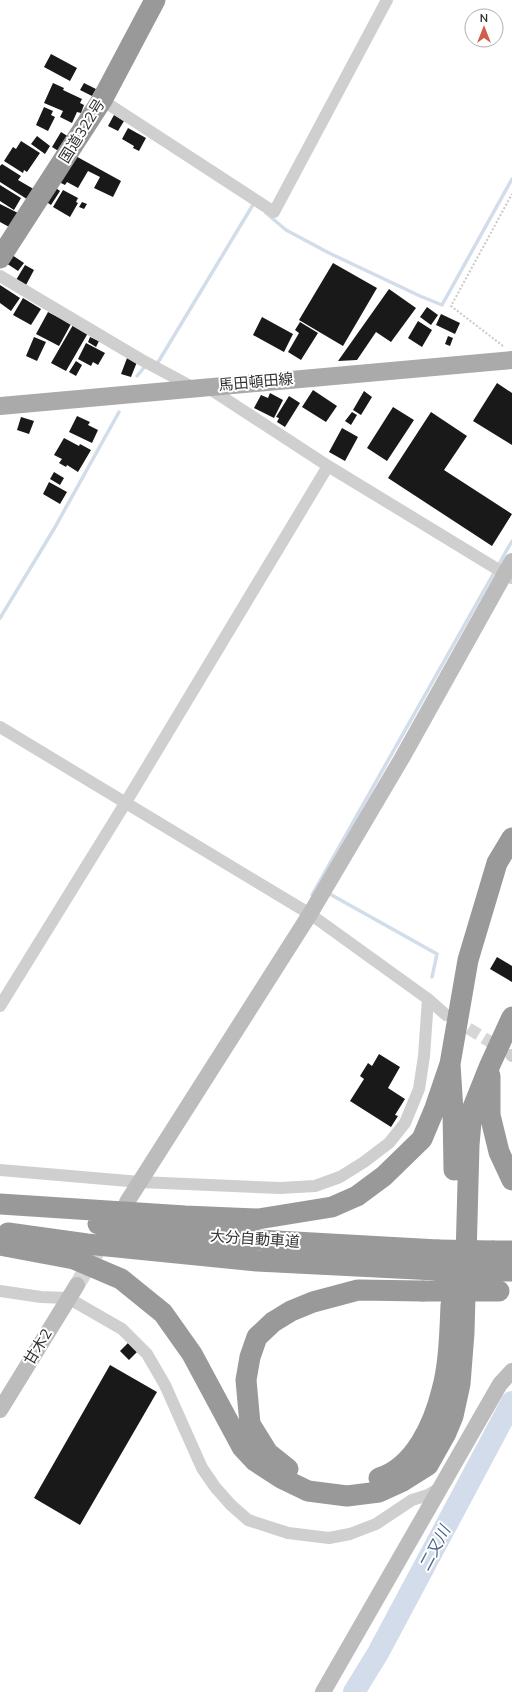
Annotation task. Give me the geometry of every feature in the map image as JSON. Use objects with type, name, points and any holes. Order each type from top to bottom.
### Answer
[{"type":"highway","name":"国道322号","points":[[0,258],[102,100],[155,0]]},
{"type":"highway","points":[[0,1204],[185,1216],[258,1219],[332,1207],[357,1196],[384,1176],[422,1139],[435,1108],[450,1064],[468,960],[497,863],[512,838]]},
{"type":"highway","points":[[486,901],[512,863]]},
{"type":"highway","points":[[0,1245],[74,1259],[121,1279],[162,1313],[192,1354],[242,1447],[255,1461],[281,1478],[308,1491],[347,1496],[379,1492],[406,1479],[428,1465],[446,1433],[453,1416],[460,1384],[464,1333],[469,1145],[472,1110],[512,1017]]},
{"type":"highway","points":[[450,1064],[454,1143],[451,1313],[443,1389],[428,1429],[413,1455],[401,1466],[387,1475],[355,1484],[329,1484],[301,1478],[268,1453],[250,1424],[247,1400],[247,1372],[250,1357],[257,1337],[273,1322],[291,1311],[313,1302],[358,1290],[424,1291],[505,1291]]},
{"type":"highway","points":[[490,1066],[490,1115],[499,1152],[512,1180]]},
{"type":"highway","name":"大分自動車道","points":[[0,1211],[159,1231],[251,1240],[438,1250],[502,1261]]},
{"type":"highway","name":"大分自動車道","points":[[0,1232],[95,1245],[258,1261],[436,1270],[502,1261]]},
{"type":"main road","name":"馬田頓田線","points":[[0,406],[200,387],[509,354]]},
{"type":"street","points":[[102,100],[274,212],[387,0]]},
{"type":"street","points":[[0,276],[75,321],[200,387],[328,466],[510,571],[310,914],[127,1202]]},
{"type":"street","points":[[0,1006],[126,802],[328,466]]},
{"type":"street","points":[[0,727],[310,914],[428,1000],[446,1015]]},
{"type":"street","points":[[0,1170],[140,1182],[272,1188],[315,1186],[340,1176],[364,1162],[389,1143],[405,1122],[419,1090],[424,1056],[428,1000]]},
{"type":"street","name":"甘木2","points":[[0,1410],[77,1285]]},
{"type":"street","points":[[0,1291],[41,1297],[68,1298],[122,1329],[147,1354],[164,1385],[202,1468],[215,1487],[248,1520],[288,1533],[330,1538],[350,1534],[376,1524],[412,1500],[428,1495],[442,1487]]},
{"type":"street","points":[[323,1692],[500,1384],[512,1370]]},
{"type":"path","points":[[509,354],[452,306],[512,194]]},
{"type":"building","points":[[51,54],[77,68],[70,81],[44,67]]},
{"type":"building","points":[[53,83],[64,88],[63,90],[82,99],[80,103],[84,105],[81,113],[77,112],[72,123],[60,117],[63,111],[44,103]]},
{"type":"building","points":[[84,83],[96,89],[92,96],[80,90]]},
{"type":"building","points":[[44,107],[53,111],[51,115],[55,117],[48,131],[36,125]]},
{"type":"building","points":[[114,115],[124,121],[118,131],[108,126]]},
{"type":"building","points":[[128,128],[146,138],[139,151],[133,148],[134,146],[122,139]]},
{"type":"building","points":[[61,132],[69,137],[60,152],[52,147]]},
{"type":"building","points":[[37,136],[50,146],[45,154],[31,144]]},
{"type":"building","points":[[21,141],[40,153],[27,172],[24,170],[23,173],[4,161],[13,147],[16,149]]},
{"type":"building","points":[[72,154],[121,181],[113,197],[94,188],[100,177],[88,171],[78,188],[67,182],[65,185],[57,181]]},
{"type":"building","points":[[2,164],[21,176],[18,180],[37,191],[30,201],[0,182],[0,166]]},
{"type":"building","points":[[0,185],[21,198],[14,210],[0,201]]},
{"type":"building","points":[[56,188],[60,191],[51,205],[45,201]]},
{"type":"building","points":[[63,190],[78,198],[76,202],[78,203],[70,217],[53,207]]},
{"type":"building","points":[[82,202],[87,204],[84,209],[79,207]]},
{"type":"building","points":[[0,204],[18,213],[11,228],[0,222]]},
{"type":"building","points":[[12,255],[24,263],[18,271],[6,263]]},
{"type":"building","points":[[333,263],[377,288],[343,346],[299,320]]},
{"type":"building","points":[[25,265],[34,270],[26,285],[16,280]]},
{"type":"building","points":[[0,285],[20,298],[11,311],[0,303]]},
{"type":"building","points":[[389,289],[416,308],[391,342],[376,332],[357,360],[338,361]]},
{"type":"building","points":[[23,298],[41,309],[31,325],[13,315]]},
{"type":"building","points":[[427,307],[438,315],[431,325],[420,317]]},
{"type":"building","points":[[48,312],[71,324],[59,346],[36,334]]},
{"type":"building","points":[[441,314],[460,323],[455,334],[436,325]]},
{"type":"building","points":[[262,317],[293,334],[284,352],[253,335]]},
{"type":"building","points":[[418,321],[432,330],[422,347],[408,338]]},
{"type":"building","points":[[300,322],[318,333],[301,360],[288,352],[299,333],[295,330]]},
{"type":"building","points":[[73,325],[88,333],[66,371],[51,363]]},
{"type":"building","points":[[448,336],[453,338],[450,346],[445,344]]},
{"type":"building","points":[[34,337],[46,342],[37,361],[26,356]]},
{"type":"building","points":[[90,337],[99,341],[96,347],[88,342]]},
{"type":"building","points":[[86,343],[105,353],[98,365],[93,362],[91,366],[78,359]]},
{"type":"building","points":[[127,358],[137,362],[131,377],[121,374]]},
{"type":"building","points":[[76,361],[82,365],[76,376],[69,372]]},
{"type":"building","points":[[497,383],[512,393],[512,445],[473,421]]},
{"type":"building","points":[[313,390],[337,406],[326,422],[302,407]]},
{"type":"building","points":[[364,391],[372,397],[361,415],[353,410]]},
{"type":"building","points":[[270,393],[283,400],[274,418],[254,408],[261,395],[268,398]]},
{"type":"building","points":[[289,396],[300,403],[285,427],[277,422],[279,418],[276,417]]},
{"type":"building","points":[[393,407],[414,420],[387,461],[367,448]]},
{"type":"building","points":[[352,412],[357,415],[351,425],[345,421]]},
{"type":"building","points":[[431,412],[467,436],[444,470],[512,514],[492,546],[388,478]]},
{"type":"building","points":[[77,416],[90,422],[88,425],[98,430],[92,443],[69,432]]},
{"type":"building","points":[[21,417],[34,421],[29,434],[17,430]]},
{"type":"building","points":[[342,428],[358,437],[345,461],[329,452]]},
{"type":"building","points":[[64,438],[79,446],[80,444],[91,450],[78,472],[67,465],[66,467],[59,463],[62,459],[54,455]]},
{"type":"building","points":[[54,472],[64,478],[60,485],[50,479]]},
{"type":"building","points":[[49,482],[67,492],[60,504],[43,494]]},
{"type":"building","points":[[497,957],[512,966],[512,982],[490,969]]},
{"type":"building","points":[[379,1054],[400,1067],[388,1088],[405,1099],[395,1115],[398,1116],[391,1127],[350,1101],[364,1079],[360,1076],[368,1063],[372,1066]]},
{"type":"building","points":[[128,1343],[137,1352],[129,1360],[120,1351]]},
{"type":"building","points":[[110,1365],[157,1392],[80,1525],[34,1498]]},
{"type":"waterway","points":[[266,213],[286,230],[329,253],[442,305],[512,179]]},
{"type":"waterway","points":[[155,365],[254,203],[255,204]]},
{"type":"waterway","points":[[137,376],[146,365]]},
{"type":"waterway","points":[[0,618],[54,529],[119,412]]},
{"type":"waterway","points":[[312,895],[512,541]]},
{"type":"waterway","points":[[328,893],[437,954],[432,977]]},
{"type":"waterway","name":"二又川","points":[[354,1692],[378,1653],[512,1402]]},
{"type":"tunnel","points":[[453,1019],[502,1049]]},
{"type":"tunnel","points":[[77,1285],[106,1236]]}]
